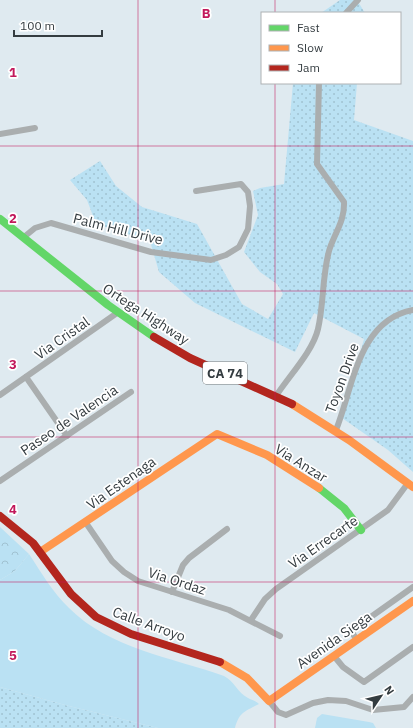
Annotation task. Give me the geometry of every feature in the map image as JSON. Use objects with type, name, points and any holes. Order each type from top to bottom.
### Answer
[{"type":"street","points":[[347,12],[358,0]]},
{"type":"street","points":[[276,396],[316,334],[321,311],[326,266],[334,237],[342,223],[344,210],[344,202],[317,164],[319,84]]},
{"type":"street","points":[[0,134],[34,128]]},
{"type":"street","name":"Palm Hill Drive","points":[[24,237],[35,228],[51,224],[151,252],[210,260],[221,257],[239,247],[248,229],[250,206],[248,192],[241,184],[196,191]]},
{"type":"street","name":"Ortega Highway","points":[[0,219],[117,313],[178,352],[276,396],[336,430],[411,485]]},
{"type":"street","name":"Toyon Drive","points":[[336,430],[356,370],[371,338],[378,328],[389,320],[413,310]]},
{"type":"street","name":"Via Cristal","points":[[0,395],[117,313]]},
{"type":"street","points":[[26,377],[67,436]]},
{"type":"street","name":"Paseo de Valencia","points":[[0,481],[131,392]]},
{"type":"street","name":"Via Estenaga","points":[[40,552],[86,523],[217,434]]},
{"type":"street","name":"Via Anzar","points":[[217,434],[231,438],[288,468],[344,509],[361,530]]},
{"type":"street","name":"Via Errecarte","points":[[251,620],[265,599],[276,588],[388,510],[411,485]]},
{"type":"street","name":"Calle Arroyo","points":[[0,516],[31,540],[67,590],[95,616],[130,634],[223,663],[240,672],[256,686],[269,701]]},
{"type":"street","name":"Via Ordaz","points":[[86,523],[112,561],[124,572],[138,581],[229,610],[280,636]]},
{"type":"street","points":[[172,592],[183,565],[189,558],[227,529]]},
{"type":"street","points":[[357,640],[351,631],[413,587]]},
{"type":"street","name":"Avenida Siega","points":[[269,701],[413,601]]},
{"type":"street","points":[[334,656],[342,667],[364,682],[413,647]]},
{"type":"street","points":[[269,701],[278,712],[286,715],[313,703],[328,700],[346,701],[373,710],[404,707],[413,697]]},
{"type":"green space","points":[[340,0],[357,0],[364,12],[322,12]]},
{"type":"green space","points":[[293,84],[357,84],[354,120],[413,141],[413,472],[388,450],[342,418],[364,339],[314,313],[295,352],[195,303],[159,272],[150,241],[96,224],[87,200],[70,180],[100,161],[116,186],[142,207],[197,224],[242,304],[268,319],[283,294],[277,284],[260,272],[244,252],[258,215],[253,191],[260,188],[284,184]]},
{"type":"green space","points":[[0,527],[29,554],[15,571],[0,580]]},
{"type":"green space","points":[[29,554],[58,596],[85,622],[122,643],[224,676],[231,681],[241,693],[259,704],[241,715],[235,728],[158,728],[0,687],[0,580],[15,571]]},
{"type":"green space","points":[[0,687],[65,705],[158,728],[0,728]]},
{"type":"green space","points":[[322,714],[373,723],[376,728],[315,728],[317,718]]},
{"type":"traffic: fast","points":[[0,219],[108,305],[154,337]]},
{"type":"traffic: fast","points":[[319,488],[344,508],[361,530]]},
{"type":"traffic: slow","points":[[292,404],[349,440],[413,487]]},
{"type":"traffic: slow","points":[[40,552],[217,434],[267,455],[319,488]]},
{"type":"traffic: slow","points":[[220,662],[247,678],[269,701],[413,601]]},
{"type":"traffic: jam","points":[[154,337],[190,358],[292,404]]},
{"type":"traffic: jam","points":[[0,516],[33,543],[71,594],[96,617],[131,634],[220,662]]}]
